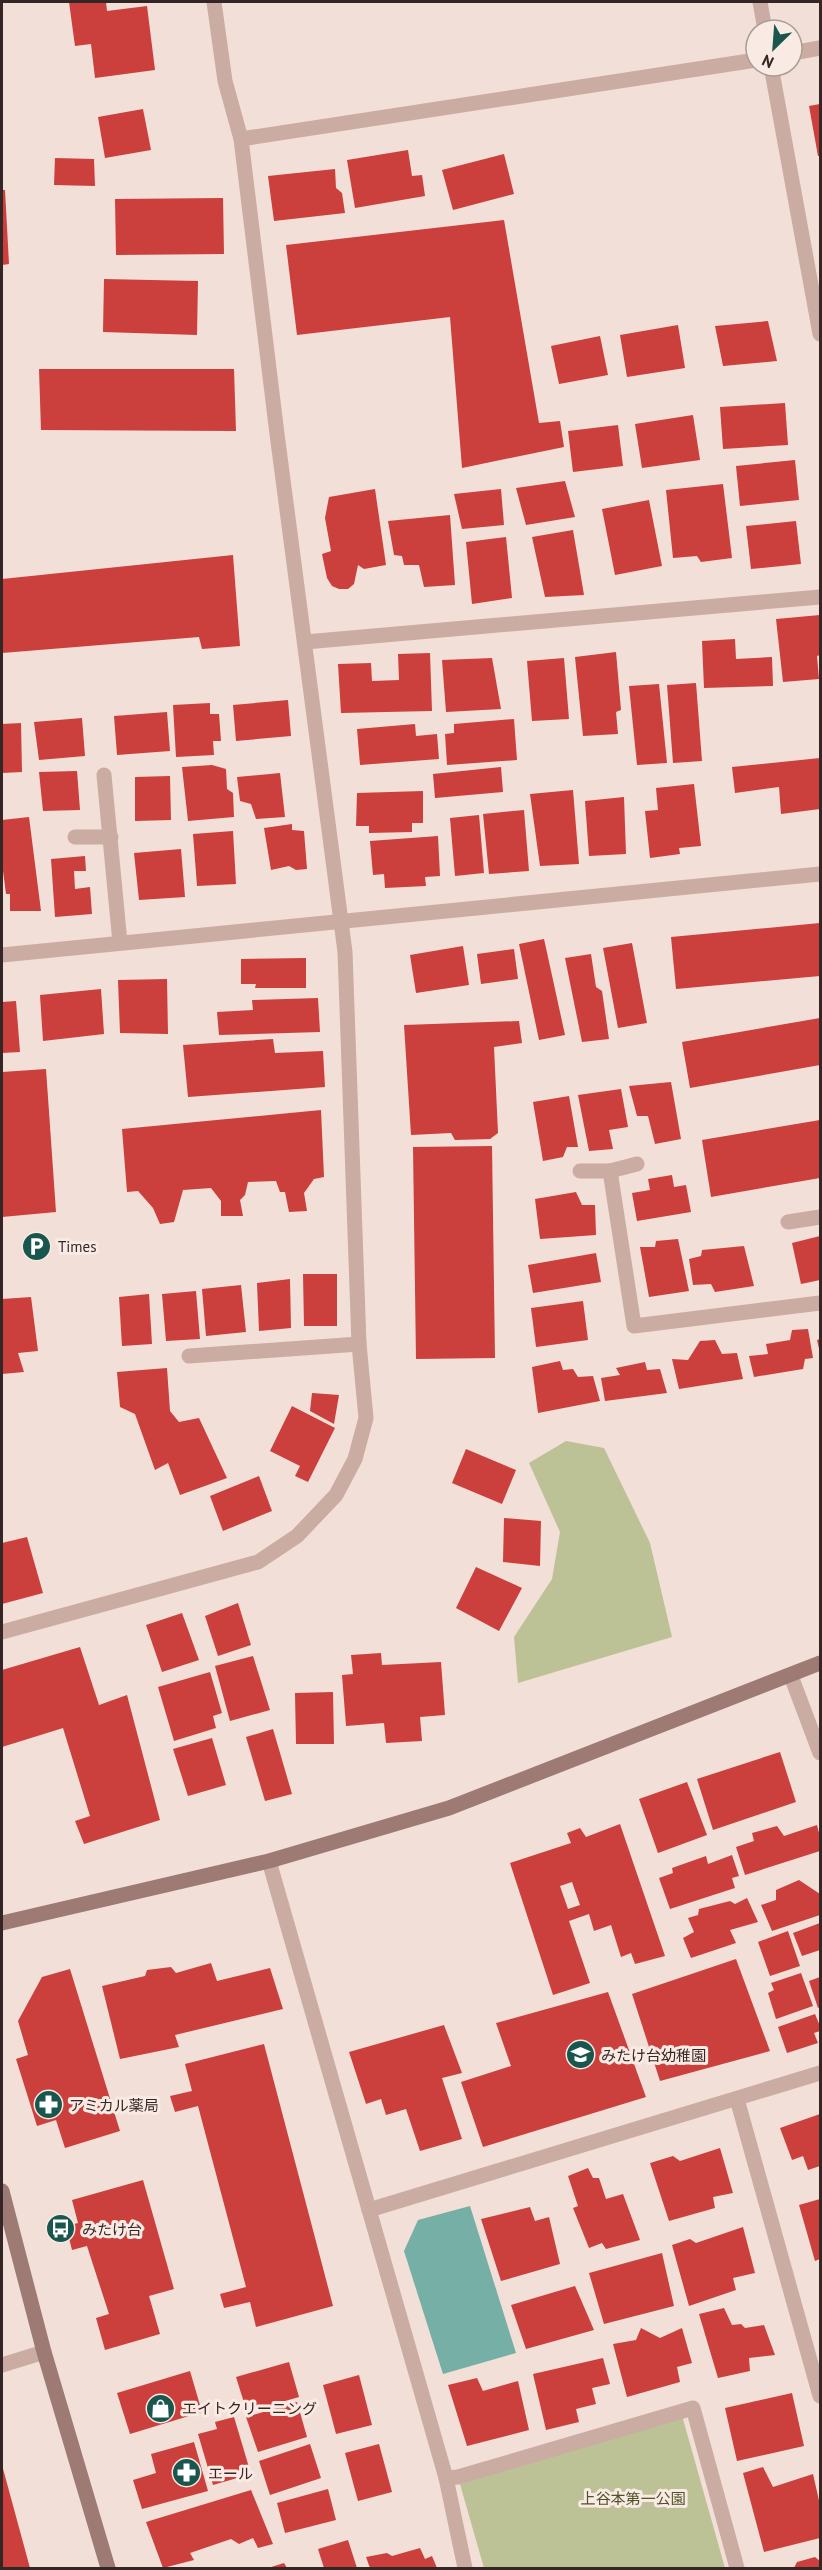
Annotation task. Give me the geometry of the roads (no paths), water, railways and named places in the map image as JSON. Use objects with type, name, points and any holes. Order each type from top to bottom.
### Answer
[{"type":"street","points":[[2,1632],[258,1562],[297,1536],[336,1495],[355,1459],[366,1418],[359,1344],[345,952],[242,139],[225,81],[214,2]]},
{"type":"street","points":[[760,2],[763,18]]},
{"type":"street","points":[[804,51],[820,48]]},
{"type":"street","points":[[242,139],[744,62]]},
{"type":"street","points":[[773,78],[818,310],[820,334]]},
{"type":"street","points":[[304,642],[820,597]]},
{"type":"street","points":[[104,775],[120,943]]},
{"type":"street","points":[[75,837],[111,837]]},
{"type":"street","points":[[2,955],[820,874]]},
{"type":"street","points":[[580,1171],[609,1171],[638,1164]]},
{"type":"street","points":[[609,1171],[634,1326],[820,1303]]},
{"type":"street","points":[[788,1222],[820,1217]]},
{"type":"street","points":[[189,1356],[359,1344]]},
{"type":"street","points":[[2,1923],[269,1861],[449,1808],[820,1663]]},
{"type":"street","points":[[791,1676],[820,1753]]},
{"type":"street","points":[[269,1861],[446,2478],[465,2568]]},
{"type":"street","points":[[369,2210],[820,2073]]},
{"type":"street","points":[[737,2099],[820,2396]]},
{"type":"street","points":[[2,2191],[44,2352],[108,2568]]},
{"type":"street","points":[[2,2365],[44,2352]]},
{"type":"street","points":[[446,2478],[458,2477],[693,2409],[737,2568]]},
{"type":"water","points":[[470,2206],[516,2353],[443,2374],[404,2251],[418,2220]]},
{"type":"place","name":"Times","points":[[37,1246]]},
{"type":"place","name":"みたけ台幼稚園","points":[[580,2055]]},
{"type":"place","name":"アミカル薬局","points":[[48,2105]]},
{"type":"place","name":"みたけ台","points":[[61,2229]]},
{"type":"place","name":"エイトクリーニング","points":[[161,2408]]},
{"type":"place","name":"エール","points":[[187,2473]]},
{"type":"park label","name":"上谷本第一公園","points":[[633,2498]]}]
